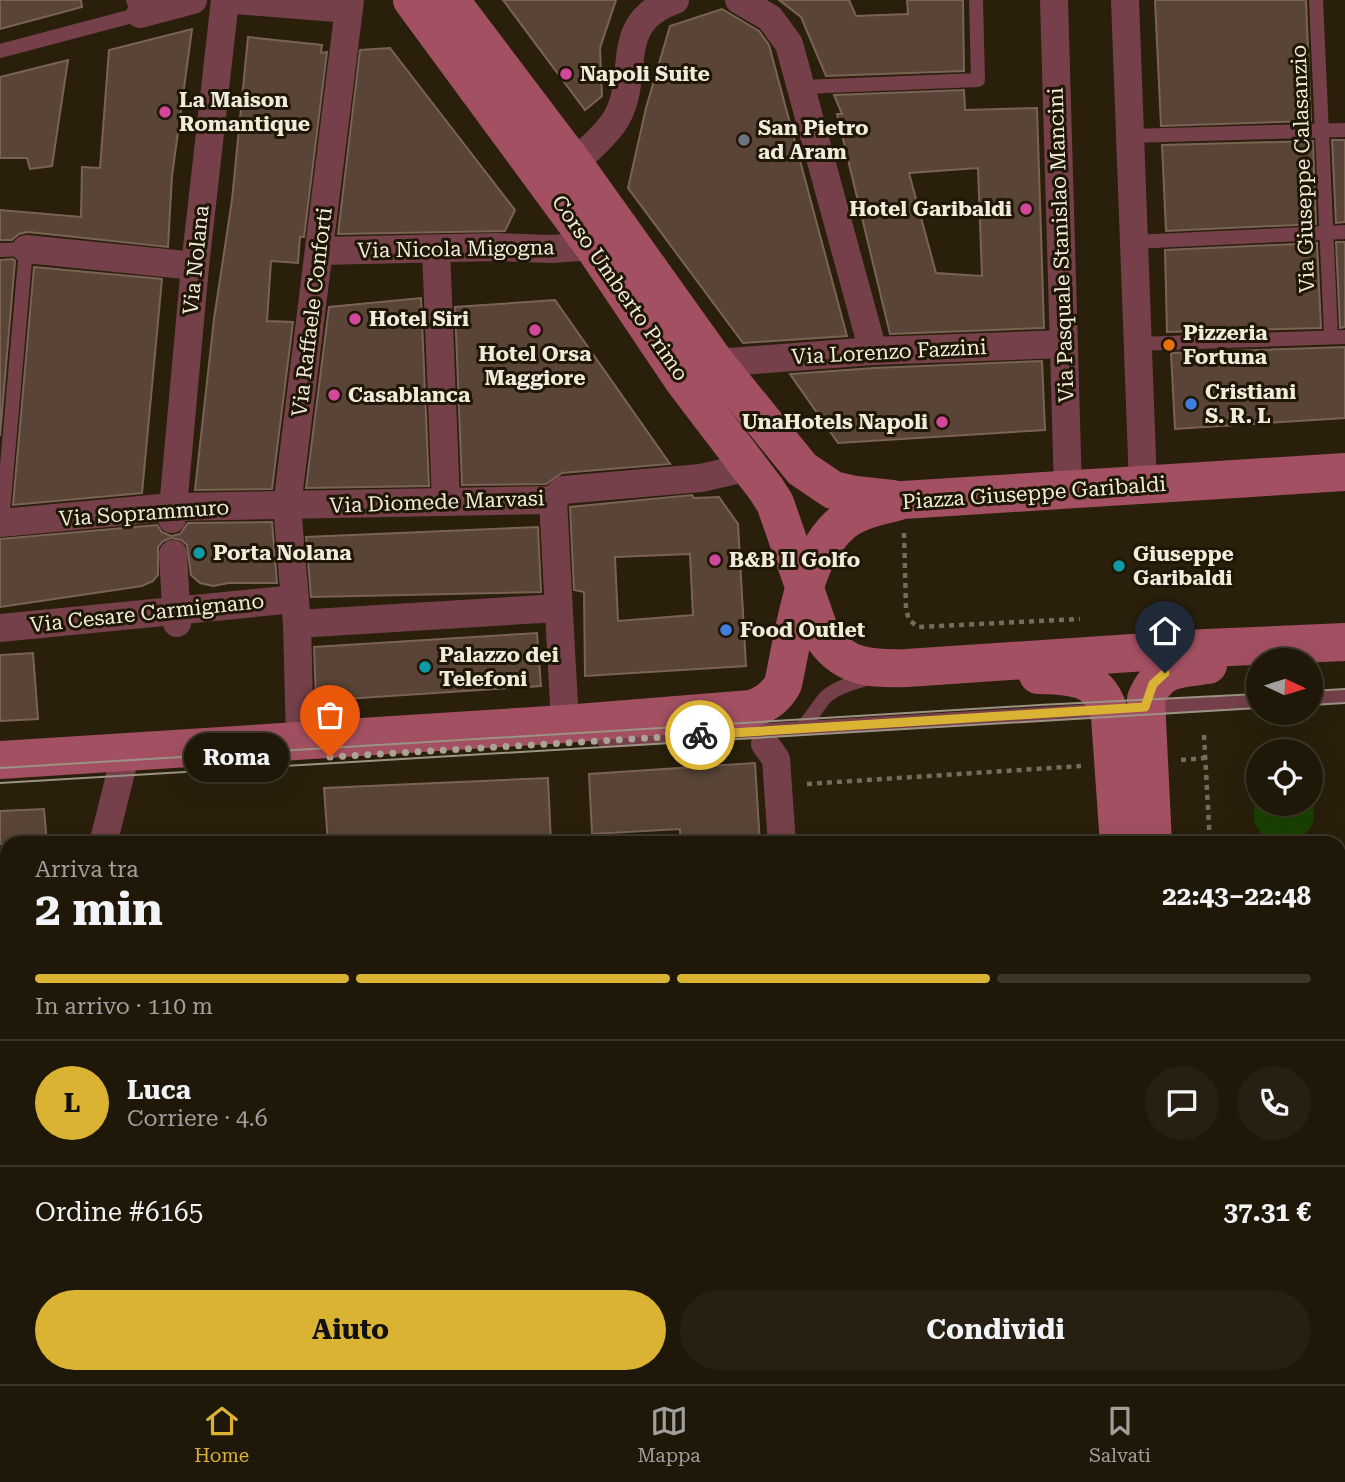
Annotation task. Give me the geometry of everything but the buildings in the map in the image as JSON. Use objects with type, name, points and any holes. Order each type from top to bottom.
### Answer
[{"type":"main road","name":"Corso Umberto Primo","points":[[412,0],[593,246],[683,380],[775,503],[805,589]]},
{"type":"main road","name":"Corso Umberto Primo","points":[[450,0],[574,164],[716,363],[802,469],[833,490],[855,495],[903,515]]},
{"type":"main road","name":"Piazza Giuseppe Garibaldi","points":[[758,727],[762,706],[778,693],[783,684],[805,589],[818,553],[842,522],[860,512],[903,515],[1068,490],[1345,472]]},
{"type":"main road","points":[[805,589],[820,632],[828,645],[839,655],[863,666],[876,668],[1270,644],[1345,642]]},
{"type":"main road","points":[[1119,836],[1127,709],[1165,673],[1184,667],[1208,665],[1270,644]]},
{"type":"main road","points":[[966,664],[1038,675],[1071,676],[1081,679],[1127,709],[1151,836]]},
{"type":"main road","points":[[0,760],[122,764],[300,749],[580,732],[758,727]]},
{"type":"street","points":[[137,7],[193,0]]},
{"type":"street","name":"Via Nolana","points":[[172,513],[195,266],[225,0]]},
{"type":"street","points":[[235,0],[349,5]]},
{"type":"street","points":[[574,164],[615,120],[626,84],[632,45],[641,23],[657,7],[675,0]]},
{"type":"street","points":[[739,0],[761,11],[784,35],[802,86],[873,351]]},
{"type":"street","name":"Via Pasquale Stanislao Mancini","points":[[1055,0],[1068,490]]},
{"type":"street","points":[[1125,0],[1143,485]]},
{"type":"street","name":"Via Raffaele Conforti","points":[[300,749],[296,611],[288,506],[349,5]]},
{"type":"street","name":"Via Nicola Migogna","points":[[320,251],[552,249],[593,246]]},
{"type":"street","points":[[436,249],[446,502]]},
{"type":"street","points":[[13,250],[195,266]]},
{"type":"street","name":"Via Lorenzo Fazzini","points":[[716,363],[873,351],[1063,344]]},
{"type":"street","name":"Via Diomede Marvasi","points":[[288,506],[553,500],[563,490],[701,478],[749,467]]},
{"type":"street","points":[[553,500],[558,608],[580,732]]},
{"type":"street","name":"Via Soprammuro","points":[[1,523],[288,506]]},
{"type":"street","points":[[173,554],[177,617]]},
{"type":"street","name":"Via Cesare Carmignano","points":[[13,627],[296,611],[558,608]]},
{"type":"street","points":[[758,727],[776,759],[781,836]]},
{"type":"street","points":[[105,836],[122,764]]},
{"type":"lane","name":"Via Giuseppe Calasanzio","points":[[1316,0],[1326,233],[1338,336]]},
{"type":"lane","points":[[802,86],[978,80],[977,6]]},
{"type":"lane","points":[[0,51],[137,7]]},
{"type":"lane","points":[[1130,136],[1345,130]]},
{"type":"lane","points":[[1133,242],[1345,232]]},
{"type":"lane","points":[[1,523],[13,250]]},
{"type":"lane","points":[[1138,344],[1338,336]]},
{"type":"lane","points":[[800,729],[811,719],[827,696],[848,684],[907,668]]},
{"type":"lane","points":[[1323,697],[1345,696]]},
{"type":"lane","points":[[580,732],[697,735],[1246,703]]},
{"type":"lane","points":[[697,735],[758,727]]},
{"type":"path","points":[[903,515],[906,608],[909,620],[918,627],[1081,619]]},
{"type":"path","points":[[1204,734],[1210,836]]},
{"type":"path","points":[[778,786],[1082,766]]},
{"type":"green space","points":[[1254,816],[1314,816],[1308,831],[1300,836],[1267,836],[1258,829]]},
{"type":"tram line","points":[[1323,690],[1345,689]]},
{"type":"tram line","points":[[0,768],[1246,695]]},
{"type":"tram line","points":[[1323,704],[1345,703]]},
{"type":"tram line","points":[[0,783],[1246,709]]},
{"type":"way so far","points":[[330,757],[700,735]]},
{"type":"place","name":"Napoli Suite","points":[[566,74]]},
{"type":"place","name":"La Maison Romantique","points":[[165,112]]},
{"type":"place","name":"San Pietro ad Aram","points":[[744,140]]},
{"type":"place","name":"Hotel Garibaldi","points":[[1026,209]]},
{"type":"place","name":"Hotel Siri","points":[[355,319]]},
{"type":"place","name":"Hotel Orsa Maggiore","points":[[535,330]]},
{"type":"place","name":"Pizzeria Fortuna","points":[[1169,345]]},
{"type":"place","name":"Casablanca","points":[[334,395]]},
{"type":"place","name":"Cristiani S. R. L","points":[[1191,404]]},
{"type":"place","name":"UnaHotels Napoli","points":[[942,422]]},
{"type":"place","name":"Porta Nolana","points":[[199,553]]},
{"type":"place","name":"B&B Il Golfo","points":[[715,560]]},
{"type":"place","name":"Giuseppe Garibaldi","points":[[1119,566]]},
{"type":"place","name":"Food Outlet","points":[[726,630]]},
{"type":"place","name":"Palazzo dei Telefoni","points":[[425,667]]},
{"type":"place","name":"Roma","points":[[330,757]]},
{"type":"route","points":[[700,735],[1145,707],[1153,684],[1165,673]]}]
